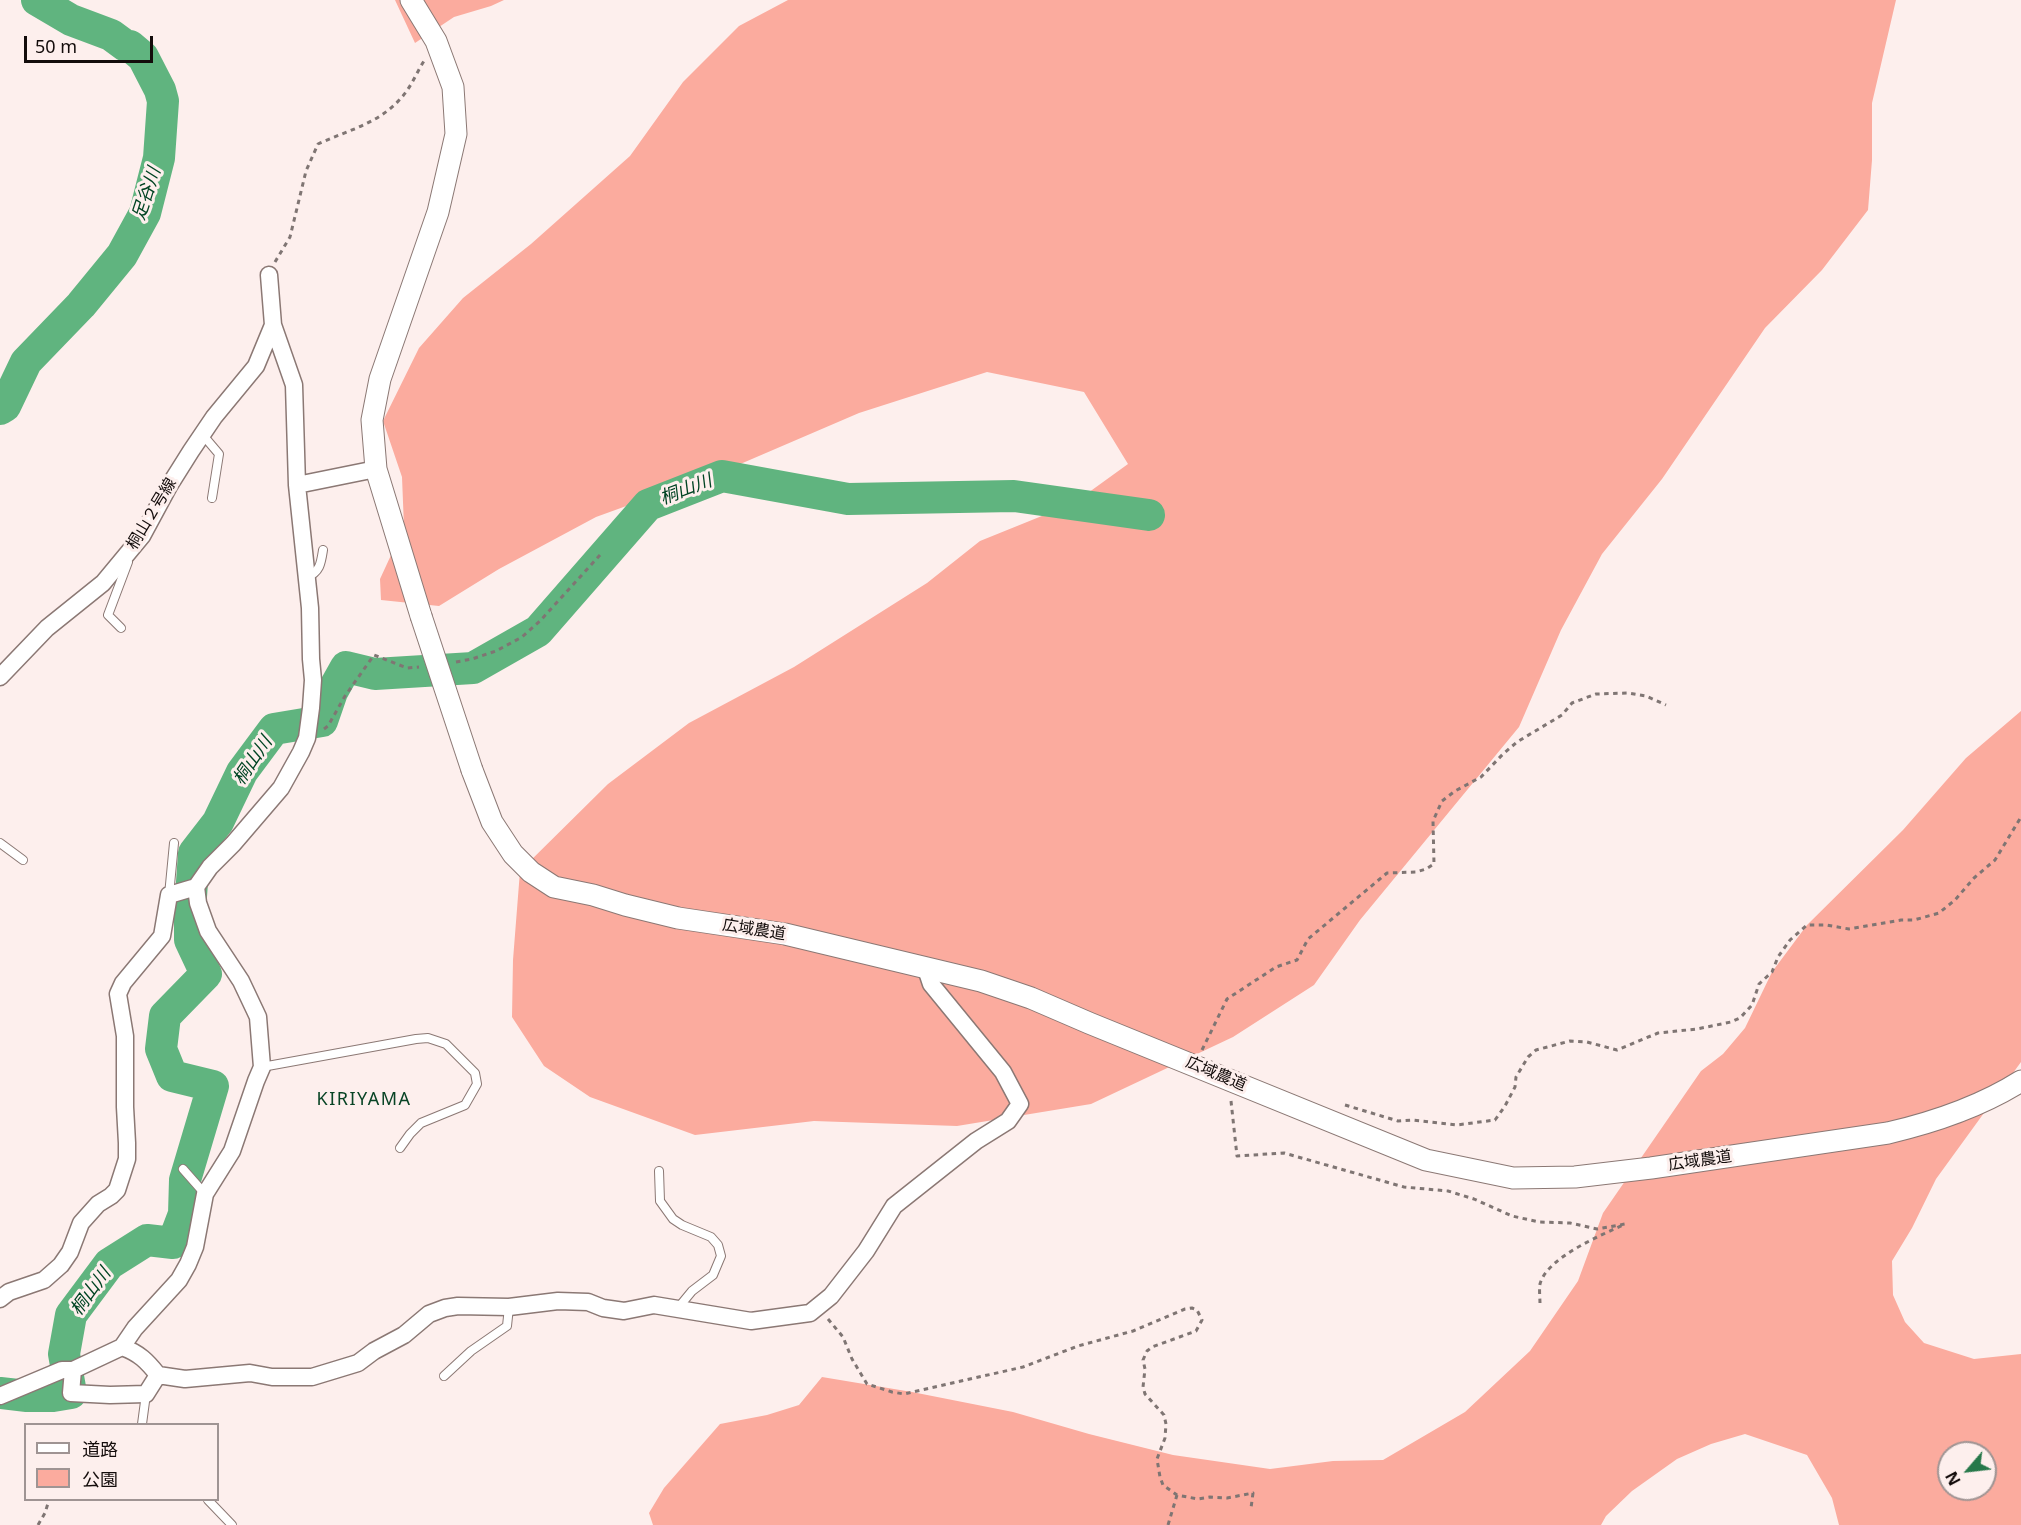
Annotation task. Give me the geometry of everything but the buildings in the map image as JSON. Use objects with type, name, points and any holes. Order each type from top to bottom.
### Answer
[{"type":"street","name":"広域農道","points":[[411,0],[436,41],[453,87],[456,134],[438,212],[380,379],[372,420],[376,469],[472,770],[492,822],[513,854],[531,872],[554,887],[678,918],[785,934],[981,981],[1031,998],[1426,1160],[1513,1178],[1575,1177],[1651,1168],[1888,1133],[1927,1124],[1970,1108],[2021,1081]]},
{"type":"street","points":[[0,1299],[9,1292],[44,1280],[61,1265],[70,1252],[81,1223],[98,1204],[117,1190],[127,1159],[124,1036],[118,994],[123,983],[162,936],[169,895],[196,887],[210,867],[233,844],[280,788],[302,752],[307,738],[313,680],[307,577],[297,485],[294,385],[273,325],[268,275]]},
{"type":"street","name":"桐山２号線","points":[[0,677],[47,628],[103,583],[142,536],[169,486],[202,434],[256,366],[273,325]]},
{"type":"street","points":[[297,485],[376,469]]},
{"type":"street","points":[[0,1396],[62,1371],[73,1370],[122,1347],[135,1328],[179,1280],[195,1247],[206,1194],[232,1151],[262,1067],[258,1017],[241,981],[208,931],[198,903],[196,887]]},
{"type":"street","points":[[122,1347],[146,1359],[158,1375],[185,1379],[250,1373],[272,1377],[312,1377],[358,1363],[374,1351],[404,1335],[429,1314],[458,1306],[509,1307],[558,1301],[588,1302],[603,1308],[624,1311],[654,1305],[751,1321],[810,1313],[831,1296],[866,1251],[894,1206],[976,1140],[1008,1121],[1020,1104],[1003,1072],[931,984],[925,966]]},
{"type":"street","points":[[73,1370],[71,1393],[146,1394],[158,1375]]},
{"type":"lane","points":[[202,434],[219,454],[212,498]]},
{"type":"lane","points":[[307,577],[315,574],[321,564],[323,550]]},
{"type":"lane","points":[[121,628],[108,615],[128,562],[125,557]]},
{"type":"lane","points":[[0,843],[24,860]]},
{"type":"lane","points":[[169,895],[174,843]]},
{"type":"lane","points":[[262,1067],[416,1039],[428,1038],[446,1044],[475,1073],[477,1084],[465,1105],[420,1123],[400,1148]]},
{"type":"lane","points":[[183,1169],[206,1194]]},
{"type":"lane","points":[[659,1171],[660,1201],[674,1219],[682,1225],[711,1237],[718,1245],[721,1256],[713,1275],[692,1291],[678,1308]]},
{"type":"lane","points":[[444,1376],[471,1351],[507,1326],[509,1307]]},
{"type":"lane","points":[[142,1423],[146,1394]]},
{"type":"lane","points":[[209,1501],[232,1525]]},
{"type":"path","points":[[268,275],[290,237],[306,171],[318,144],[347,134],[376,120],[402,97],[436,41]]},
{"type":"path","points":[[1194,1065],[1227,999],[1276,967],[1297,960],[1308,939],[1387,873],[1416,872],[1434,864],[1433,821],[1442,801],[1481,777],[1517,741],[1563,715],[1572,703],[1596,694],[1628,693],[1646,696],[1666,705]]},
{"type":"path","points":[[1342,1104],[1398,1121],[1413,1120],[1457,1125],[1496,1120],[1515,1087],[1516,1077],[1528,1057],[1536,1050],[1570,1041],[1587,1042],[1617,1050],[1658,1033],[1697,1029],[1731,1022],[1740,1018],[1752,1005],[1759,984],[1772,972],[1778,957],[1790,940],[1807,926],[1826,925],[1849,929],[1914,920],[1939,913],[1956,900],[1974,878],[1995,860],[2021,817]]},
{"type":"path","points":[[1228,1079],[1237,1156],[1284,1153],[1404,1187],[1448,1191],[1474,1199],[1512,1216],[1539,1222],[1570,1223],[1597,1229],[1625,1224],[1561,1258],[1540,1283],[1540,1304]]},
{"type":"path","points":[[810,1313],[825,1315],[843,1337],[852,1359],[867,1384],[904,1394],[1023,1367],[1078,1346],[1133,1331],[1185,1310],[1192,1308],[1197,1310],[1202,1320],[1196,1331],[1152,1347],[1147,1351],[1143,1360],[1145,1394],[1164,1415],[1166,1424],[1165,1438],[1157,1459],[1160,1477],[1163,1485],[1177,1495],[1198,1499],[1227,1498],[1253,1493],[1251,1508]]},
{"type":"path","points":[[1168,1525],[1177,1495]]},
{"type":"path","points":[[38,1525],[49,1501]]},
{"type":"green space","points":[[395,0],[504,0],[454,17],[415,43]]},
{"type":"green space","points":[[788,0],[1896,0],[1872,103],[1872,160],[1868,210],[1822,270],[1765,328],[1662,479],[1602,554],[1561,630],[1519,727],[1360,920],[1314,985],[1233,1037],[1091,1104],[957,1126],[814,1121],[695,1135],[590,1097],[544,1066],[512,1017],[513,960],[520,871],[608,784],[689,723],[794,667],[927,583],[980,541],[1074,503],[1128,464],[1084,392],[987,372],[859,413],[731,468],[596,517],[499,569],[439,606],[381,600],[380,579],[404,527],[402,477],[383,421],[419,348],[463,298],[531,244],[630,156],[683,82],[739,26]]},
{"type":"green space","points":[[2021,711],[2021,1062],[1936,1179],[1912,1228],[1892,1261],[1893,1295],[1905,1322],[1924,1343],[1974,1359],[2021,1354],[2021,1525],[1839,1525],[1832,1498],[1807,1455],[1745,1434],[1711,1444],[1677,1459],[1632,1491],[1606,1516],[1601,1525],[653,1525],[649,1513],[664,1488],[720,1424],[767,1415],[799,1405],[822,1377],[1013,1412],[1173,1455],[1270,1469],[1333,1461],[1383,1460],[1465,1412],[1530,1351],[1578,1281],[1603,1213],[1701,1071],[1723,1054],[1745,1028],[1772,972],[1807,925],[1903,830],[1966,758]]},
{"type":"waterway","name":"足谷川","points":[[0,409],[5,406],[26,362],[81,305],[122,255],[145,213],[159,158],[163,101],[160,90],[143,57],[111,35],[71,20],[37,0]]},
{"type":"waterway","name":"桐山川","points":[[0,1393],[27,1396],[71,1393],[64,1354],[71,1315],[109,1264],[147,1240],[173,1243],[184,1214],[185,1180],[213,1086],[172,1076],[161,1049],[165,1016],[206,974],[190,940],[194,853],[218,822],[242,772],[274,729],[322,721],[332,692],[346,667],[375,674],[473,668],[538,631],[648,505],[722,476],[848,499],[1014,496],[1149,515]]},
{"type":"district","name":"KIRIYAMA","points":[[364,1100]]}]
